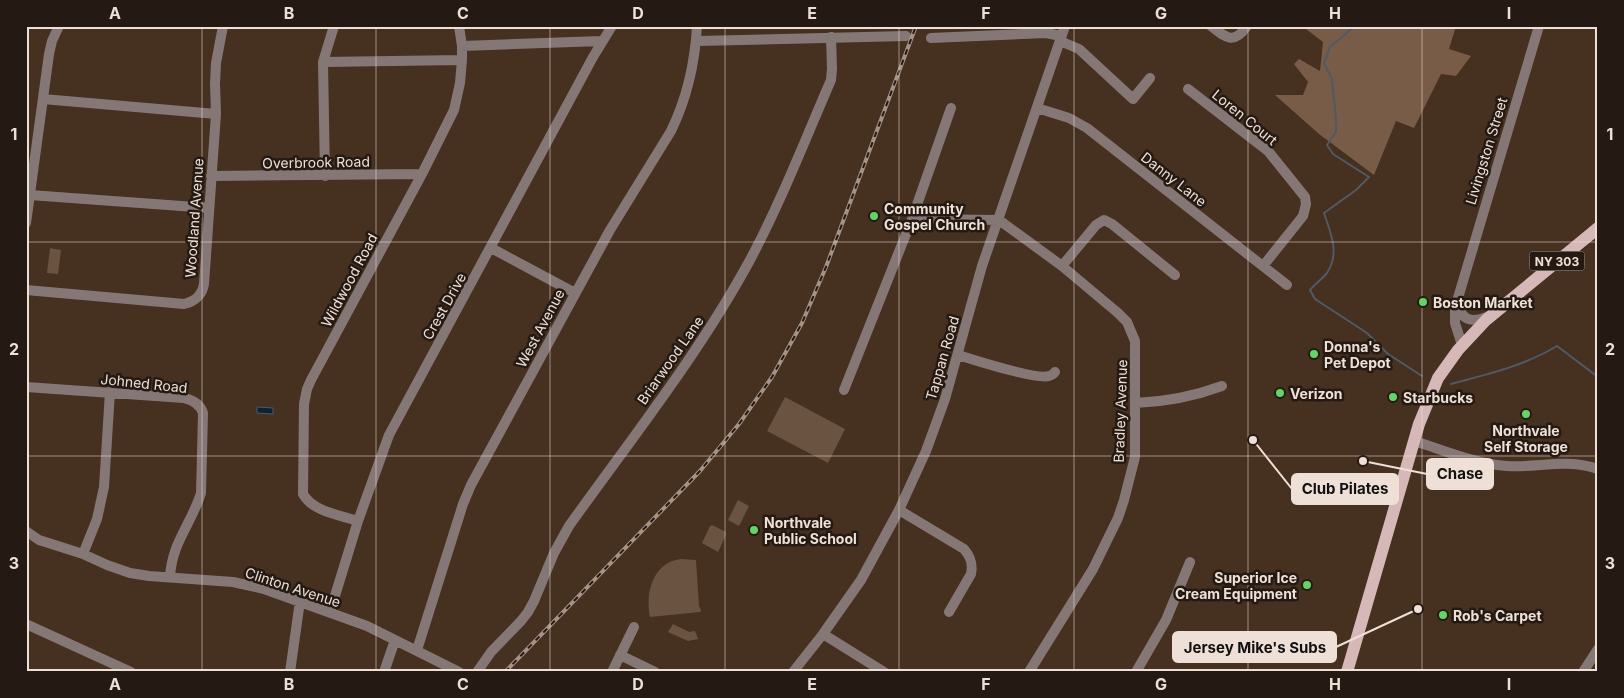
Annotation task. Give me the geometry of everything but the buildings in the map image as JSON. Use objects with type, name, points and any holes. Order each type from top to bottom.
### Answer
[{"type":"main road","name":"NY 303","points":[[1490,316],[1598,228]]},
{"type":"main road","points":[[1347,672],[1423,412],[1447,364],[1462,345],[1490,316]]},
{"type":"street","points":[[26,223],[52,40],[59,26]]},
{"type":"street","name":"Woodland Avenue","points":[[26,290],[184,304],[200,295],[204,284],[216,114],[216,63],[223,26]]},
{"type":"street","points":[[325,176],[323,62],[334,26]]},
{"type":"street","name":"Wildwood Road","points":[[358,520],[318,508],[311,504],[303,494],[305,396],[311,380],[422,174],[454,110],[460,83],[462,60],[459,26]]},
{"type":"street","name":"Crest Drive","points":[[330,612],[358,520],[389,435],[601,42],[612,26]]},
{"type":"street","name":"West Avenue","points":[[417,650],[463,504],[471,485],[574,293],[671,131],[685,99],[697,26]]},
{"type":"street","points":[[1211,26],[1224,36],[1232,38],[1241,35],[1246,26]]},
{"type":"street","name":"Livingston Street","points":[[1462,345],[1454,319],[1457,302],[1539,26]]},
{"type":"street","points":[[696,41],[832,37],[876,31],[906,36]]},
{"type":"street","points":[[931,38],[1062,34],[1133,99],[1150,78]]},
{"type":"street","name":"Tappan Road","points":[[793,672],[823,634],[861,580],[900,510],[929,444],[958,355],[978,278],[1062,34]]},
{"type":"street","name":"Briarwood Lane","points":[[477,672],[491,652],[528,612],[554,553],[569,526],[691,356],[720,312],[750,259],[772,215],[830,80],[832,70],[832,37]]},
{"type":"street","points":[[462,46],[601,42]]},
{"type":"street","points":[[323,62],[462,60]]},
{"type":"street","name":"Loren Court","points":[[1188,89],[1268,151],[1305,197],[1306,204],[1302,216],[1263,266]]},
{"type":"street","points":[[43,99],[216,114]]},
{"type":"street","points":[[844,390],[912,219],[951,108]]},
{"type":"street","name":"Danny Lane","points":[[1037,108],[1069,118],[1087,128],[1287,285]]},
{"type":"street","name":"Overbrook Road","points":[[211,176],[422,174]]},
{"type":"street","points":[[30,195],[209,208]]},
{"type":"street","points":[[912,219],[999,220]]},
{"type":"street","name":"Bradley Avenue","points":[[999,220],[1062,266],[1118,313],[1133,332],[1136,351],[1135,457],[1118,518],[1093,568],[1029,672]]},
{"type":"street","points":[[1062,266],[1096,225],[1104,220],[1112,224],[1175,275]]},
{"type":"street","points":[[491,248],[574,293]]},
{"type":"street","points":[[1457,302],[1460,312],[1467,319],[1475,321],[1490,316]]},
{"type":"street","points":[[958,355],[1014,371],[1042,376],[1052,375],[1056,372]]},
{"type":"street","points":[[1135,403],[1176,400],[1222,386]]},
{"type":"street","name":"Johned Road","points":[[26,387],[184,398],[192,400],[197,404],[203,413],[201,494],[197,506],[176,544],[171,562],[170,577]]},
{"type":"street","points":[[83,554],[97,519],[104,487],[110,392]]},
{"type":"street","points":[[1414,441],[1492,464],[1516,466],[1568,462],[1598,469]]},
{"type":"street","points":[[900,510],[964,549],[970,555],[971,574],[949,612]]},
{"type":"street","name":"Clinton Avenue","points":[[26,531],[39,540],[130,572],[149,576],[241,584],[264,588],[366,626],[459,672]]},
{"type":"street","points":[[1136,672],[1166,620],[1190,562]]},
{"type":"street","points":[[290,672],[300,600]]},
{"type":"street","points":[[27,625],[131,672]]},
{"type":"street","points":[[612,672],[634,627]]},
{"type":"street","points":[[823,634],[884,672]]},
{"type":"street","points":[[384,672],[395,640]]},
{"type":"street","points":[[1583,672],[1598,650]]},
{"type":"street","points":[[620,656],[656,672]]},
{"type":"shaded area","points":[[1308,26],[1456,26],[1449,49],[1471,56],[1456,76],[1441,74],[1414,128],[1396,121],[1374,175],[1319,134],[1275,95],[1303,95],[1308,82],[1294,64],[1299,59],[1320,71],[1323,42],[1306,29]]},
{"type":"shaded area","points":[[50,248],[61,250],[58,274],[47,273]]},
{"type":"shaded area","points":[[785,397],[845,429],[828,463],[767,431]]},
{"type":"shaded area","points":[[738,500],[749,506],[739,526],[728,520]]},
{"type":"shaded area","points":[[712,525],[726,532],[718,552],[702,543]]},
{"type":"shaded area","points":[[681,559],[696,560],[700,612],[650,617],[649,598],[653,580],[664,566],[671,561]]},
{"type":"shaded area","points":[[673,624],[689,632],[695,631],[698,639],[688,641],[668,632]]},
{"type":"water","points":[[257,407],[273,408],[273,414],[257,413]]},
{"type":"waterway","points":[[1355,26],[1330,47],[1324,63],[1332,79],[1336,119],[1336,132],[1327,145],[1333,154],[1369,177],[1356,190],[1324,213],[1333,243],[1333,258],[1327,273],[1310,290],[1315,299],[1367,333],[1388,354],[1422,376]]},
{"type":"waterway","points":[[1451,384],[1519,364],[1557,346],[1598,377]]},
{"type":"railway","points":[[505,672],[700,471],[739,424],[772,377],[802,323],[826,267],[916,26]]},
{"type":"place","name":"Community Gospel Church","points":[[874,216]]},
{"type":"place","name":"Boston Market","points":[[1423,302]]},
{"type":"place","name":"Donna's Pet Depot","points":[[1314,354]]},
{"type":"place","name":"Verizon","points":[[1280,393]]},
{"type":"place","name":"Starbucks","points":[[1393,397]]},
{"type":"place","name":"Northvale Self Storage","points":[[1526,414]]},
{"type":"place","name":"Club Pilates","points":[[1253,440]]},
{"type":"place","name":"Chase","points":[[1363,461]]},
{"type":"place","name":"Northvale Public School","points":[[754,530]]},
{"type":"place","name":"Superior Ice Cream Equipment","points":[[1307,585]]},
{"type":"place","name":"Jersey Mike's Subs","points":[[1418,609]]},
{"type":"place","name":"Rob's Carpet","points":[[1443,615]]}]
